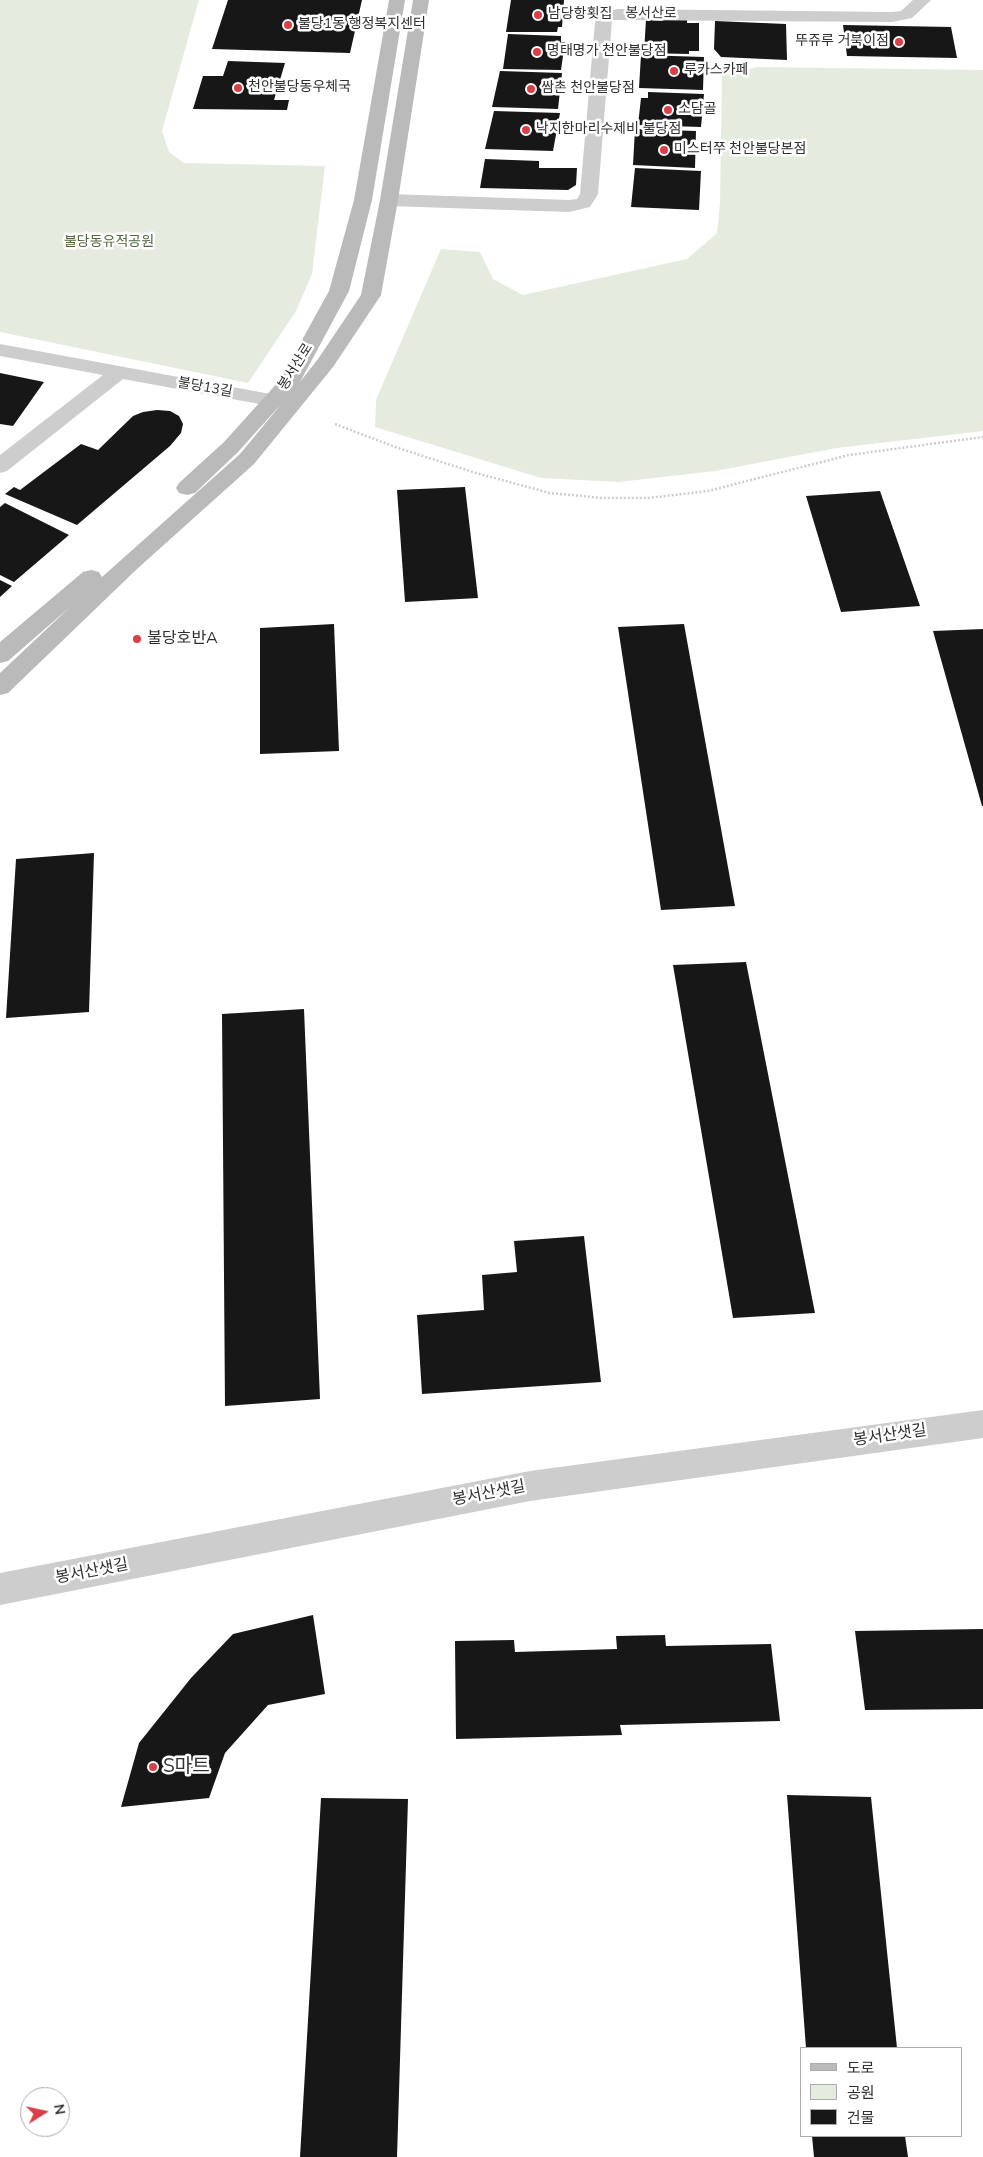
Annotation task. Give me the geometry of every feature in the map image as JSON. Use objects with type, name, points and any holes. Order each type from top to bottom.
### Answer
[{"type":"street","name":"봉서산로","points":[[0,688],[129,564],[247,459],[283,402],[289,383],[340,291],[363,200],[397,0]]},
{"type":"street","name":"봉서산로","points":[[0,655],[136,538],[230,447],[326,363],[371,295],[389,200],[421,0]]},
{"type":"street","name":"봉서산로","points":[[389,200],[560,206],[583,203],[589,194],[605,16],[618,14],[892,17],[906,15],[923,0]]},
{"type":"street","name":"불당13길","points":[[0,350],[283,402]]},
{"type":"street","points":[[0,466],[119,372]]},
{"type":"street","name":"봉서산샛길","points":[[0,1589],[530,1486],[983,1424]]},
{"type":"path","points":[[335,424],[398,448],[550,493],[602,498],[648,498],[708,492],[849,455],[983,437]]},
{"type":"green space","name":"불당동유적공원","points":[[0,0],[199,0],[162,131],[169,152],[184,163],[325,166],[312,274],[296,311],[248,383],[0,332]]},
{"type":"green space","points":[[757,67],[983,70],[983,431],[837,448],[715,471],[619,482],[541,478],[375,427],[376,400],[441,249],[480,252],[493,279],[523,295],[687,259],[717,233],[720,203],[722,76]]},
{"type":"building","name":"불당1동 행정복지센터","points":[[228,0],[362,0],[350,53],[212,49]]},
{"type":"building","points":[[511,0],[564,0],[562,27],[558,27],[557,32],[506,32]]},
{"type":"building","points":[[646,19],[687,20],[687,23],[699,23],[699,51],[689,51],[689,54],[644,53]]},
{"type":"building","points":[[715,21],[786,24],[787,60],[721,57],[714,49]]},
{"type":"building","name":"뚜쥬루 거북이점","points":[[843,25],[951,27],[957,58],[847,56]]},
{"type":"building","points":[[508,34],[561,36],[561,42],[565,42],[561,70],[503,69]]},
{"type":"building","points":[[641,55],[704,57],[703,90],[639,88]]},
{"type":"building","name":"천안불당동우체국","points":[[228,61],[285,63],[274,100],[289,100],[287,110],[193,109],[203,76],[223,76]]},
{"type":"building","points":[[500,71],[562,73],[558,109],[492,107]]},
{"type":"building","points":[[648,92],[704,94],[701,127],[638,125],[641,98],[648,98]]},
{"type":"building","points":[[494,111],[560,113],[553,151],[485,149]]},
{"type":"building","points":[[635,129],[696,131],[695,168],[633,165]]},
{"type":"building","points":[[485,159],[539,161],[539,168],[577,168],[576,185],[568,190],[480,188]]},
{"type":"building","points":[[635,168],[701,171],[699,210],[631,207]]},
{"type":"building","points":[[0,373],[44,382],[13,426],[0,424]]},
{"type":"building","points":[[157,410],[170,411],[179,416],[183,424],[181,433],[170,446],[77,525],[5,494],[14,487],[20,490],[81,444],[98,450],[133,416]]},
{"type":"building","points":[[465,487],[478,598],[405,602],[397,490]]},
{"type":"building","points":[[880,491],[920,606],[841,612],[806,496]]},
{"type":"building","points":[[5,503],[69,535],[14,582],[0,575],[0,507]]},
{"type":"building","points":[[0,580],[12,586],[0,597]]},
{"type":"building","points":[[334,624],[339,751],[260,754],[260,628]]},
{"type":"building","points":[[684,624],[735,906],[661,910],[618,627]]},
{"type":"building","points":[[983,629],[983,806],[982,806],[933,631]]},
{"type":"building","points":[[94,853],[89,1012],[6,1018],[16,859]]},
{"type":"building","points":[[746,962],[815,1313],[733,1318],[673,965]]},
{"type":"building","points":[[304,1009],[320,1399],[225,1406],[222,1014]]},
{"type":"building","points":[[584,1236],[601,1382],[422,1394],[417,1315],[484,1310],[482,1275],[517,1272],[514,1241]]},
{"type":"building","points":[[313,1615],[325,1694],[268,1705],[225,1753],[209,1798],[121,1807],[139,1743],[191,1678],[233,1634]]},
{"type":"building","points":[[983,1629],[983,1709],[865,1710],[855,1631]]},
{"type":"building","points":[[665,1635],[666,1646],[771,1644],[780,1721],[620,1725],[622,1735],[456,1739],[455,1641],[514,1640],[515,1652],[617,1649],[616,1636]]},
{"type":"building","points":[[787,1795],[871,1797],[897,2047],[806,2047]]},
{"type":"building","points":[[321,1798],[408,1799],[397,2157],[300,2157]]},
{"type":"building","points":[[812,2137],[905,2137],[908,2157],[814,2157]]},
{"type":"place","name":"남당항횟집","points":[[538,15]]},
{"type":"place","name":"불당1동 행정복지센터","points":[[288,25]]},
{"type":"place","name":"뚜쥬루 거북이점","points":[[899,42]]},
{"type":"place","name":"명태명가 천안불당점","points":[[537,52]]},
{"type":"place","name":"루카스카페","points":[[674,71]]},
{"type":"place","name":"천안불당동우체국","points":[[238,88]]},
{"type":"place","name":"쌈촌 천안불당점","points":[[531,89]]},
{"type":"place","name":"소담골","points":[[668,110]]},
{"type":"place","name":"낙지한마리수제비 불당점","points":[[526,130]]},
{"type":"place","name":"미스터쭈 천안불당본점","points":[[664,150]]},
{"type":"place","name":"불당호반A","points":[[137,639]]},
{"type":"place","name":"S마트","points":[[153,1767]]}]
